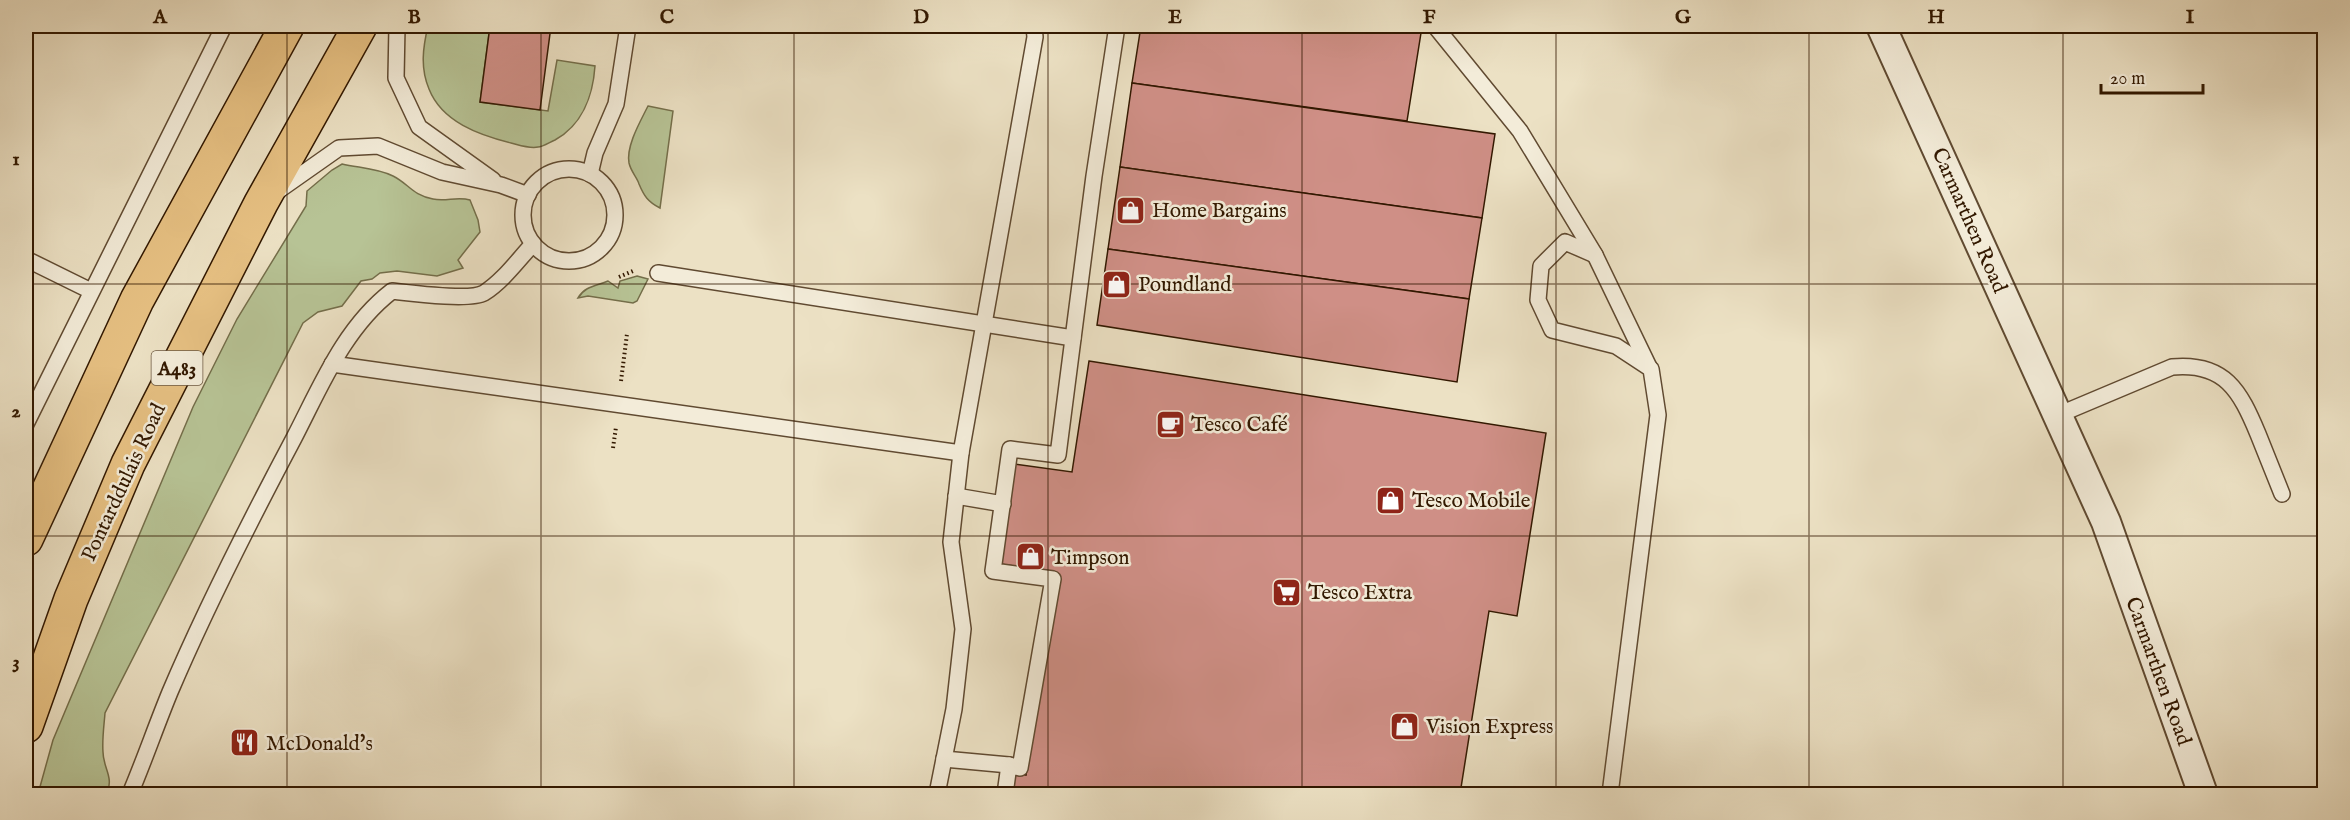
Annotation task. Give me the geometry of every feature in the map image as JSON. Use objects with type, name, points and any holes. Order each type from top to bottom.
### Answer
[{"type":"main road","points":[[26,539],[137,300],[287,26]]},
{"type":"main road","name":"Pontarddulais Road","points":[[26,726],[71,599],[128,464],[261,203],[360,26]]},
{"type":"street","name":"Carmarthen Road","points":[[1881,26],[2106,522],[2203,795]]},
{"type":"lane","points":[[26,424],[224,26]]},
{"type":"lane","points":[[396,26],[396,78],[419,127],[501,185]]},
{"type":"lane","points":[[590,174],[595,153],[616,104],[628,26]]},
{"type":"lane","points":[[937,795],[954,709],[963,629],[951,542],[961,453],[1035,37],[1034,26]]},
{"type":"lane","points":[[944,759],[1020,768],[1053,579],[993,571],[1010,449],[1058,455],[1094,176],[1117,26]]},
{"type":"lane","points":[[1435,26],[1520,131],[1594,255],[1651,369],[1658,415],[1610,795]]},
{"type":"lane","points":[[261,203],[339,148],[378,146],[442,172],[501,185],[528,195]]},
{"type":"lane","points":[[575,169],[590,174],[602,183],[611,195],[615,209],[615,224],[610,238],[600,250],[588,258],[573,262],[558,260],[544,254],[533,244],[526,230],[523,214],[528,195],[533,186],[545,175],[560,170],[575,169]]},
{"type":"lane","points":[[1594,255],[1565,242],[1541,266],[1538,300],[1552,330],[1616,346],[1651,369]]},
{"type":"lane","points":[[130,795],[170,692],[210,602],[332,364],[355,327],[377,302],[392,291],[458,296],[482,294],[500,279],[533,244]]},
{"type":"lane","points":[[26,260],[91,291]]},
{"type":"lane","points":[[658,273],[1073,338]]},
{"type":"lane","points":[[332,364],[961,453]]},
{"type":"lane","points":[[2058,415],[2172,367],[2187,365],[2203,368],[2228,381],[2245,403],[2282,494]]},
{"type":"lane","points":[[956,496],[1003,504]]},
{"type":"lane","points":[[1005,795],[1009,765]]},
{"type":"green space","points":[[428,26],[490,26],[480,102],[548,111],[557,60],[595,66],[589,99],[579,118],[564,134],[540,147],[499,140],[463,125],[443,110],[435,100],[426,81],[423,58]]},
{"type":"green space","points":[[648,106],[673,111],[660,208],[649,201],[629,163],[632,142]]},
{"type":"green space","points":[[342,164],[387,173],[426,197],[438,200],[470,200],[480,232],[458,260],[463,268],[437,276],[397,271],[380,273],[372,279],[361,281],[342,306],[318,312],[303,323],[105,713],[103,758],[109,777],[107,794],[38,794],[53,740],[193,407],[237,319],[306,206],[307,191]]},
{"type":"green space","points":[[637,276],[648,279],[637,301],[633,303],[588,296],[578,298],[591,287],[608,281],[618,288],[620,281]]},
{"type":"building","points":[[490,26],[551,26],[540,110],[480,102]]},
{"type":"building","points":[[1141,26],[1370,26],[1421,33],[1407,121],[1132,83]]},
{"type":"building","points":[[1132,83],[1495,134],[1482,218],[1120,167]]},
{"type":"building","points":[[1120,167],[1482,218],[1469,299],[1108,249]]},
{"type":"building","points":[[1108,249],[1469,299],[1457,382],[1097,325]]},
{"type":"building","name":"Tesco Extra","points":[[1089,361],[1546,433],[1517,616],[1489,611],[1460,794],[1009,794],[1013,772],[1026,775],[1056,572],[1000,564],[1014,464],[1072,472]]},
{"type":"place","name":"Home Bargains","points":[[1131,210]]},
{"type":"place","name":"Poundland","points":[[1117,284]]},
{"type":"place","name":"Tesco Café","points":[[1170,424]]},
{"type":"place","name":"Tesco Mobile","points":[[1391,500]]},
{"type":"place","name":"Timpson","points":[[1030,557]]},
{"type":"place","name":"Tesco Extra","points":[[1287,592]]},
{"type":"place","name":"Vision Express","points":[[1405,726]]},
{"type":"place","name":"McDonald's","points":[[245,743]]}]
